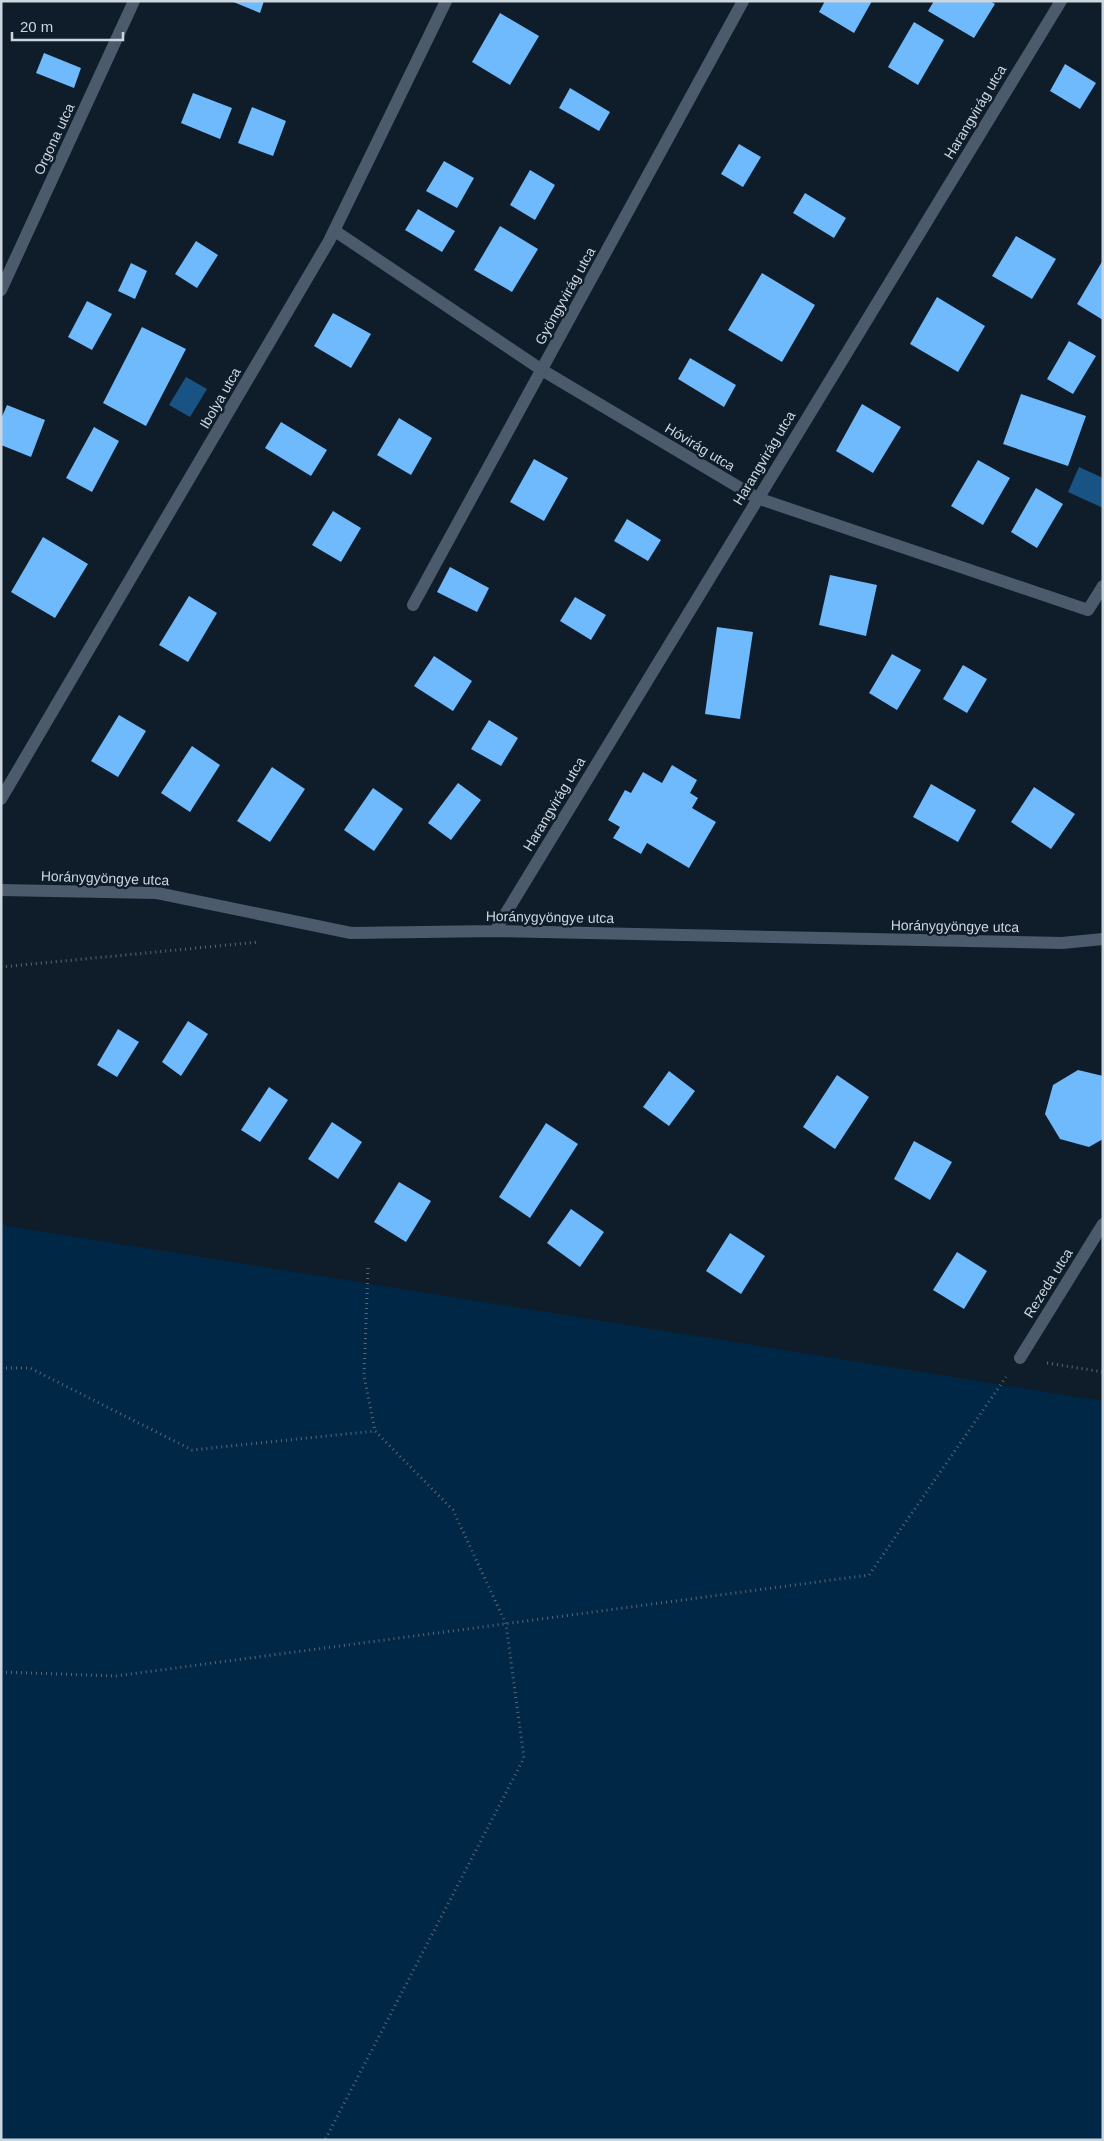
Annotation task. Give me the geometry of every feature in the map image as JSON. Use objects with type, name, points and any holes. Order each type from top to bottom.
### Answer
[{"type":"street","name":"Orgona utca","points":[[1,290],[134,1]]},
{"type":"street","name":"Ibolya utca","points":[[1,799],[335,231],[446,1]]},
{"type":"street","name":"Gyöngyvirág utca","points":[[413,605],[743,1]]},
{"type":"street","name":"Harangvirág utca","points":[[495,931],[1061,1]]},
{"type":"street","name":"Hóvirág utca","points":[[335,231],[542,370],[757,498],[1088,610],[1103,586]]},
{"type":"street","name":"Horánygyöngye utca","points":[[1,890],[157,892],[351,933],[495,931],[1052,943],[1103,939]]},
{"type":"street","name":"Rezeda utca","points":[[1020,1358],[1103,1224]]},
{"type":"path","points":[[1,968],[263,942]]},
{"type":"path","points":[[325,2140],[524,1758],[506,1624],[453,1510],[375,1431],[364,1376],[368,1268]]},
{"type":"path","points":[[1,1672],[116,1676],[869,1575],[1020,1358],[1103,1372]]},
{"type":"path","points":[[1,1368],[30,1368],[192,1450],[375,1431]]},
{"type":"shaded area","points":[[186,377],[207,389],[190,417],[169,405]]},
{"type":"shaded area","points":[[1079,467],[1103,478],[1103,508],[1068,492]]},
{"type":"shaded area","points":[[1,1225],[1103,1401],[1103,2140],[1,2140]]},
{"type":"building","points":[[231,1],[264,1],[260,13]]},
{"type":"building","points":[[825,1],[872,1],[854,33],[819,12]]},
{"type":"building","points":[[934,1],[990,1],[995,4],[974,38],[928,11]]},
{"type":"building","points":[[500,13],[539,36],[510,85],[472,62]]},
{"type":"building","points":[[914,22],[944,40],[918,85],[888,67]]},
{"type":"building","points":[[44,53],[81,68],[74,88],[36,73]]},
{"type":"building","points":[[1065,64],[1096,83],[1080,109],[1050,91]]},
{"type":"building","points":[[570,88],[610,112],[599,131],[559,108]]},
{"type":"building","points":[[193,93],[232,108],[220,139],[181,123]]},
{"type":"building","points":[[252,107],[286,121],[273,156],[238,143]]},
{"type":"building","points":[[739,144],[761,157],[743,187],[721,174]]},
{"type":"building","points":[[444,161],[474,178],[457,208],[426,191]]},
{"type":"building","points":[[530,170],[555,185],[535,220],[510,205]]},
{"type":"building","points":[[805,193],[846,218],[834,238],[793,213]]},
{"type":"building","points":[[418,209],[455,231],[442,252],[405,230]]},
{"type":"building","points":[[500,226],[538,249],[512,292],[474,270]]},
{"type":"building","points":[[1016,236],[1056,259],[1032,299],[992,276]]},
{"type":"building","points":[[196,241],[218,255],[197,288],[175,274]]},
{"type":"building","points":[[1103,260],[1103,320],[1077,304]]},
{"type":"building","points":[[131,263],[147,271],[135,299],[118,291]]},
{"type":"building","points":[[762,273],[815,305],[782,362],[728,330]]},
{"type":"building","points":[[937,297],[985,326],[958,372],[910,344]]},
{"type":"building","points":[[87,301],[112,314],[92,350],[68,337]]},
{"type":"building","points":[[333,313],[371,334],[351,368],[314,346]]},
{"type":"building","points":[[142,327],[186,349],[146,426],[103,403]]},
{"type":"building","points":[[1069,341],[1096,356],[1073,394],[1047,379]]},
{"type":"building","points":[[690,358],[736,385],[724,407],[678,379]]},
{"type":"building","points":[[1021,394],[1086,416],[1068,466],[1003,444]]},
{"type":"building","points":[[862,404],[901,427],[873,473],[836,451]]},
{"type":"building","points":[[7,405],[45,420],[31,457],[1,445],[1,419]]},
{"type":"building","points":[[399,418],[432,438],[411,475],[377,455]]},
{"type":"building","points":[[281,422],[327,450],[311,476],[265,448]]},
{"type":"building","points":[[94,427],[119,441],[92,492],[66,478]]},
{"type":"building","points":[[534,459],[568,478],[544,521],[510,502]]},
{"type":"building","points":[[978,460],[1010,478],[983,525],[951,506]]},
{"type":"building","points":[[1036,488],[1063,504],[1037,548],[1011,532]]},
{"type":"building","points":[[333,511],[361,528],[341,562],[312,545]]},
{"type":"building","points":[[627,519],[661,540],[648,561],[614,541]]},
{"type":"building","points":[[43,537],[88,564],[55,618],[11,592]]},
{"type":"building","points":[[450,567],[489,588],[477,612],[437,592]]},
{"type":"building","points":[[830,575],[877,585],[866,636],[819,625]]},
{"type":"building","points":[[189,596],[217,613],[188,662],[159,645]]},
{"type":"building","points":[[575,597],[606,615],[591,640],[560,621]]},
{"type":"building","points":[[717,627],[753,632],[740,719],[705,714]]},
{"type":"building","points":[[892,654],[921,670],[897,710],[869,693]]},
{"type":"building","points":[[434,656],[472,681],[453,711],[414,686]]},
{"type":"building","points":[[963,665],[987,679],[967,713],[943,699]]},
{"type":"building","points":[[119,715],[146,731],[118,777],[91,761]]},
{"type":"building","points":[[489,720],[518,738],[501,766],[471,749]]},
{"type":"building","points":[[192,746],[220,765],[190,812],[161,793]]},
{"type":"building","points":[[672,765],[697,780],[690,793],[698,798],[692,808],[716,822],[689,868],[647,843],[641,854],[613,838],[620,827],[608,820],[625,790],[631,793],[643,772],[662,783]]},
{"type":"building","points":[[272,767],[305,789],[270,842],[237,821]]},
{"type":"building","points":[[458,783],[481,800],[451,840],[428,823]]},
{"type":"building","points":[[931,784],[976,810],[958,842],[913,817]]},
{"type":"building","points":[[1034,787],[1075,814],[1051,849],[1011,822]]},
{"type":"building","points":[[373,788],[403,809],[374,851],[344,830]]},
{"type":"building","points":[[188,1021],[208,1034],[181,1076],[162,1062]]},
{"type":"building","points":[[118,1029],[139,1042],[117,1077],[97,1065]]},
{"type":"building","points":[[1078,1070],[1103,1076],[1103,1139],[1089,1147],[1060,1139],[1045,1114],[1053,1085]]},
{"type":"building","points":[[669,1071],[695,1091],[669,1126],[643,1107]]},
{"type":"building","points":[[837,1075],[869,1097],[835,1149],[803,1127]]},
{"type":"building","points":[[269,1087],[288,1100],[260,1142],[241,1130]]},
{"type":"building","points":[[332,1122],[362,1142],[338,1179],[308,1159]]},
{"type":"building","points":[[546,1123],[578,1144],[530,1218],[499,1197]]},
{"type":"building","points":[[914,1141],[952,1162],[930,1200],[894,1179]]},
{"type":"building","points":[[399,1182],[431,1201],[406,1242],[374,1222]]},
{"type":"building","points":[[571,1209],[604,1232],[580,1267],[547,1243]]},
{"type":"building","points":[[730,1233],[765,1256],[741,1294],[706,1271]]},
{"type":"building","points":[[957,1252],[987,1271],[964,1309],[933,1290]]}]
